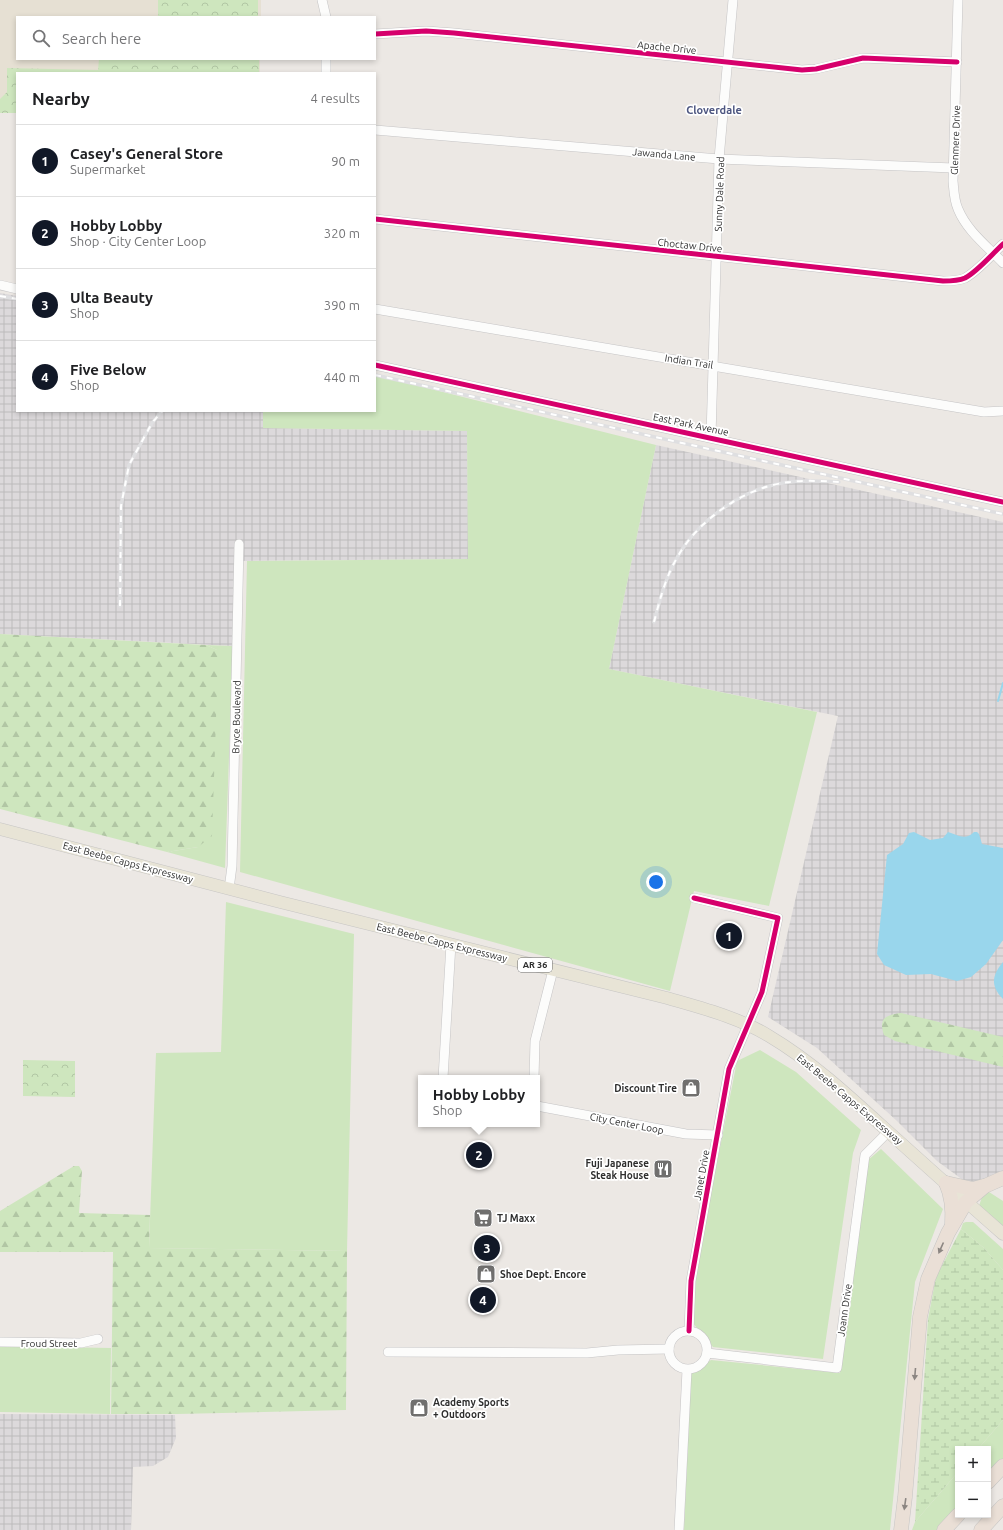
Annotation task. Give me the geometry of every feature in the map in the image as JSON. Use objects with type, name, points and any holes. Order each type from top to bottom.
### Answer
[{"type":"highway","points":[[946,1183],[973,1189],[985,1186],[1003,1178]]},
{"type":"highway","points":[[946,1183],[950,1192],[953,1208],[952,1226]]},
{"type":"highway","points":[[901,1530],[906,1497],[920,1317],[928,1279],[952,1226],[966,1202],[985,1186]]},
{"type":"highway","points":[[991,1479],[1003,1466]]},
{"type":"highway","points":[[981,1530],[1003,1506]]},
{"type":"highway","points":[[944,1530],[955,1518]]},
{"type":"main road","name":"East Beebe Capps Expressway","points":[[0,828],[229,889],[667,998],[707,1009],[748,1025],[769,1036],[802,1058],[1003,1234]]},
{"type":"street","points":[[322,0],[326,16]]},
{"type":"street","name":"Sunny Dale Road","points":[[711,437],[719,159],[733,0]]},
{"type":"street","name":"Glenmere Drive","points":[[958,0],[954,195],[957,208],[970,228],[1003,263]]},
{"type":"street","name":"Apache Drive","points":[[376,34],[421,31],[454,33],[809,70],[863,58],[957,62]]},
{"type":"street","points":[[326,60],[326,72]]},
{"type":"street","name":"Jawanda Lane","points":[[376,130],[719,159],[954,168]]},
{"type":"street","name":"Choctaw Drive","points":[[376,219],[943,281],[965,278],[1003,244]]},
{"type":"street","points":[[0,285],[16,289]]},
{"type":"street","name":"Indian Trail","points":[[376,309],[984,412],[1003,411]]},
{"type":"street","name":"East Park Avenue","points":[[376,365],[711,437],[1003,502]]},
{"type":"street","name":"Bryce Boulevard","points":[[229,889],[232,866],[239,544]]},
{"type":"street","name":"Janet Drive","points":[[689,1331],[691,1281],[729,1069],[762,992],[778,918],[694,898]]},
{"type":"street","points":[[444,1075],[451,944]]},
{"type":"street","points":[[534,1075],[535,1041],[553,970]]},
{"type":"street","name":"City Center Loop","points":[[540,1107],[686,1134],[718,1135]]},
{"type":"street","name":"Joann Drive","points":[[707,1352],[837,1368],[865,1155],[888,1132]]},
{"type":"street","points":[[689,1331],[699,1335],[703,1339],[706,1344],[707,1352],[703,1362],[699,1366],[687,1370],[675,1365],[671,1360],[669,1349],[671,1340],[675,1335],[681,1332],[689,1331]]},
{"type":"street","name":"Froud Street","points":[[0,1342],[81,1343],[98,1339]]},
{"type":"street","points":[[388,1352],[587,1353],[618,1350],[669,1349]]},
{"type":"street","points":[[679,1530],[687,1370]]},
{"type":"shaded area","points":[[0,0],[261,0],[261,16],[16,16],[16,60],[260,60],[260,72],[16,72],[16,113],[0,113]]},
{"type":"shaded area","points":[[0,293],[16,296],[16,412],[263,412],[263,428],[467,431],[468,559],[236,561],[233,646],[0,634]]},
{"type":"shaded area","points":[[656,445],[1003,522],[1003,1171],[979,1182],[963,1180],[937,1161],[897,1121],[817,1048],[768,1017],[838,716],[609,669]]},
{"type":"shaded area","points":[[0,1414],[175,1415],[176,1438],[168,1457],[153,1466],[133,1467],[131,1530],[0,1530]]},
{"type":"green space","points":[[158,0],[258,0],[258,16],[158,16]]},
{"type":"green space","points":[[99,60],[259,60],[259,72],[16,72],[16,113],[0,113],[0,99],[7,92],[7,68],[98,70]]},
{"type":"green space","points":[[376,375],[656,445],[609,669],[817,712],[769,906],[694,891],[670,991],[240,872],[247,561],[468,559],[467,431],[263,428],[263,412],[376,412]]},
{"type":"green space","points":[[0,634],[206,645],[217,650],[218,661],[212,836],[198,847],[167,852],[0,809]]},
{"type":"green space","points":[[206,645],[233,646],[225,868],[167,852],[198,847],[217,650]]},
{"type":"green space","points":[[226,902],[354,934],[347,1251],[149,1248],[156,1053],[221,1052]]},
{"type":"green space","points":[[901,1013],[1003,1037],[1003,1067],[895,1041],[884,1035],[882,1025],[885,1018],[887,1016]]},
{"type":"green space","points":[[760,1050],[796,1072],[861,1130],[853,1153],[823,1359],[713,1347],[692,1322],[694,1280],[737,1061]]},
{"type":"green space","points":[[23,1060],[75,1061],[75,1097],[23,1096]]},
{"type":"green space","points":[[881,1149],[943,1209],[915,1282],[890,1530],[684,1530],[691,1374],[711,1360],[840,1373],[868,1160]]},
{"type":"green space","points":[[74,1166],[79,1166],[82,1171],[79,1213],[150,1215],[149,1248],[347,1251],[346,1410],[111,1414],[113,1252],[0,1252],[0,1211]]},
{"type":"green space","points":[[989,1192],[1003,1201],[1003,1226],[979,1206],[982,1197]]},
{"type":"green space","points":[[973,1222],[1003,1249],[1003,1270],[984,1248],[961,1229],[963,1223]]},
{"type":"green space","points":[[961,1229],[984,1248],[1003,1270],[1003,1420],[981,1446],[955,1446],[955,1475],[915,1522],[928,1319],[936,1277]]},
{"type":"green space","points":[[0,1346],[111,1348],[110,1414],[0,1412]]},
{"type":"green space","points":[[1003,1420],[1003,1459],[991,1473],[991,1446],[981,1446]]},
{"type":"green space","points":[[955,1475],[955,1511],[938,1530],[912,1530],[915,1522]]},
{"type":"water","points":[[914,832],[930,840],[943,838],[948,832],[964,837],[977,832],[982,844],[1003,848],[1003,940],[986,964],[971,977],[957,981],[931,974],[906,975],[884,965],[877,954],[887,855],[903,844],[909,833]]},
{"type":"water","points":[[1003,962],[1003,999],[996,990],[994,980],[999,967]]},
{"type":"waterway","points":[[998,701],[1003,683]]},
{"type":"railway","points":[[0,296],[16,299]]},
{"type":"railway","points":[[376,375],[1003,514]]},
{"type":"railway","points":[[120,606],[121,506],[129,465],[152,423],[161,412]]},
{"type":"railway","points":[[654,622],[664,588],[678,556],[687,542],[699,529],[726,506],[741,497],[774,485],[802,481],[839,482]]},
{"type":"cycle path","points":[[376,34],[426,31],[454,33],[802,70],[816,69],[863,58],[957,62]]},
{"type":"cycle path","points":[[376,219],[943,281],[957,280],[970,275],[1003,244]]},
{"type":"cycle path","points":[[376,365],[1003,502]]},
{"type":"cycle path","points":[[689,1331],[691,1281],[729,1069],[762,992],[778,918],[694,898]]},
{"type":"place","name":"Casey's General Store","points":[[729,936]]},
{"type":"place","name":"Discount Tire","points":[[691,1088]]},
{"type":"place","name":"Hobby Lobby","points":[[479,1155]]},
{"type":"place","name":"Fuji Japanese Steak House","points":[[663,1169]]},
{"type":"place","name":"TJ Maxx","points":[[483,1218]]},
{"type":"place","name":"Ulta Beauty","points":[[487,1248]]},
{"type":"place","name":"Shoe Dept. Encore","points":[[486,1274]]},
{"type":"place","name":"Five Below","points":[[483,1300]]},
{"type":"place","name":"Academy Sports + Outdoors","points":[[419,1408]]},
{"type":"district","name":"Cloverdale","points":[[714,110]]}]
